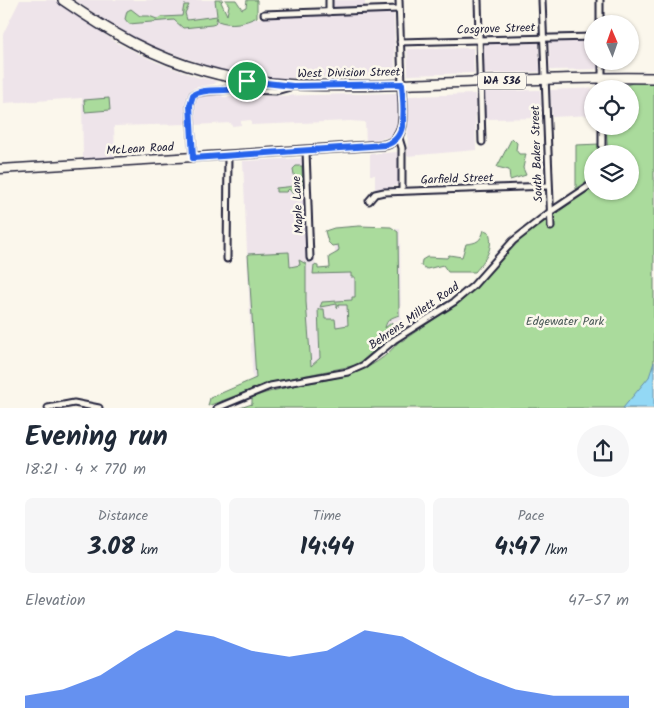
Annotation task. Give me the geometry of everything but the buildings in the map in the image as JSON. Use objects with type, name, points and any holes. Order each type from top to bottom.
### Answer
[{"type":"main road","name":"West Division Street","points":[[63,0],[118,36],[154,54],[206,72],[247,81],[293,86],[654,78]]},
{"type":"street","points":[[329,0],[329,12]]},
{"type":"street","points":[[399,0],[402,84],[402,120],[399,138],[402,148],[402,191]]},
{"type":"street","points":[[478,0],[482,142]]},
{"type":"street","name":"South Baker Street","points":[[542,0],[542,38],[551,227]]},
{"type":"street","points":[[600,0],[600,15]]},
{"type":"street","points":[[264,14],[399,9]]},
{"type":"street","name":"Cosgrove Street","points":[[400,42],[584,36]]},
{"type":"street","points":[[602,70],[602,78]]},
{"type":"street","points":[[231,89],[240,87],[247,81]]},
{"type":"street","points":[[193,158],[191,99],[201,91],[231,89],[276,90],[293,86]]},
{"type":"street","name":"McLean Road","points":[[0,169],[385,145],[399,138]]},
{"type":"street","name":"Maple Lane","points":[[306,151],[310,258]]},
{"type":"street","points":[[227,259],[228,155]]},
{"type":"street","name":"Garfield Street","points":[[369,201],[378,193],[548,186]]},
{"type":"street","name":"Behrens Millett Road","points":[[217,408],[270,386],[348,372],[364,365],[394,340],[454,302],[473,286],[513,241],[550,212],[584,189]]},
{"type":"street","points":[[48,408],[74,403],[99,408]]},
{"type":"shaded area","points":[[20,0],[55,0],[117,43],[156,62],[197,77],[217,81],[214,84],[194,88],[188,95],[188,124],[114,126],[115,157],[83,160],[82,98],[4,103],[3,34]]},
{"type":"shaded area","points":[[75,0],[215,0],[216,20],[394,12],[395,75],[268,79],[214,68],[148,45],[111,25]]},
{"type":"shaded area","points":[[330,0],[365,0],[365,6],[330,8]]},
{"type":"shaded area","points":[[584,39],[584,69],[550,70],[549,40]]},
{"type":"shaded area","points":[[539,41],[540,72],[484,74],[483,42]]},
{"type":"shaded area","points":[[473,48],[474,73],[408,75],[407,49]]},
{"type":"shaded area","points":[[584,89],[584,115],[552,117],[550,90]]},
{"type":"shaded area","points":[[540,90],[541,118],[485,119],[484,91]]},
{"type":"shaded area","points":[[203,93],[221,93],[223,97],[398,93],[397,130],[389,137],[366,142],[365,122],[251,125],[251,120],[241,121],[241,125],[232,126],[231,123],[194,125],[193,103],[195,96]]},
{"type":"shaded area","points":[[475,94],[476,150],[407,156],[409,96]]},
{"type":"shaded area","points":[[398,152],[399,183],[396,186],[375,190],[375,175],[370,175],[370,154]]},
{"type":"shaded area","points":[[307,158],[312,255],[315,255],[316,274],[335,273],[335,233],[400,229],[401,321],[393,321],[392,338],[355,365],[253,388],[243,161]]},
{"type":"green space","points":[[215,0],[223,0],[221,2],[227,15],[229,5],[225,0],[236,0],[242,9],[246,7],[247,0],[257,0],[257,17],[233,24],[218,21],[217,17],[215,24],[212,25],[183,28],[174,20],[129,24],[125,19],[127,11],[131,9],[140,16],[149,16],[157,19],[182,16],[184,5],[189,5],[185,13],[187,20],[217,16]]},
{"type":"green space","name":"Edgewater Park","points":[[650,77],[654,78],[654,367],[635,408],[240,408],[252,404],[252,397],[288,387],[352,374],[378,361],[400,340],[402,341],[464,299],[523,237],[584,194],[584,200],[639,200],[639,145],[607,145],[607,135],[639,135],[639,81]]},
{"type":"green space","points":[[109,98],[110,110],[85,112],[84,100]]},
{"type":"green space","points":[[512,138],[517,143],[516,150],[519,154],[526,154],[523,168],[526,175],[510,180],[509,170],[497,167]]},
{"type":"green space","points":[[600,144],[584,145],[584,184],[576,189],[576,145]]},
{"type":"green space","points":[[296,166],[302,166],[303,192],[293,194],[289,189],[286,192],[276,192],[276,188],[296,186],[293,169]]},
{"type":"green space","points":[[359,226],[391,227],[398,232],[399,315],[387,322],[385,328],[392,322],[388,339],[357,365],[272,382],[208,406],[210,398],[256,378],[248,254],[289,252],[290,267],[300,265],[299,260],[306,264],[306,302],[311,366],[320,358],[318,309],[324,309],[325,319],[335,319],[336,327],[348,325],[347,305],[339,305],[337,308],[337,304],[320,307],[322,302],[352,300],[352,297],[355,297],[355,277],[351,277],[351,273],[313,274],[314,265],[318,266],[318,269],[330,268],[329,257],[338,252],[339,249],[338,245],[332,246],[328,242],[325,231],[334,228]]},
{"type":"green space","points":[[484,230],[489,232],[490,248],[486,258],[475,272],[448,272],[443,265],[427,269],[421,266],[422,260],[427,257],[447,258],[449,255],[462,257],[466,244],[478,241]]},
{"type":"water","points":[[654,362],[654,408],[623,408],[649,377]]},
{"type":"route","points":[[247,81],[293,86],[402,84],[402,131],[392,144],[385,145],[193,158],[190,105],[193,95],[201,91],[240,87],[246,84],[247,81]]}]
